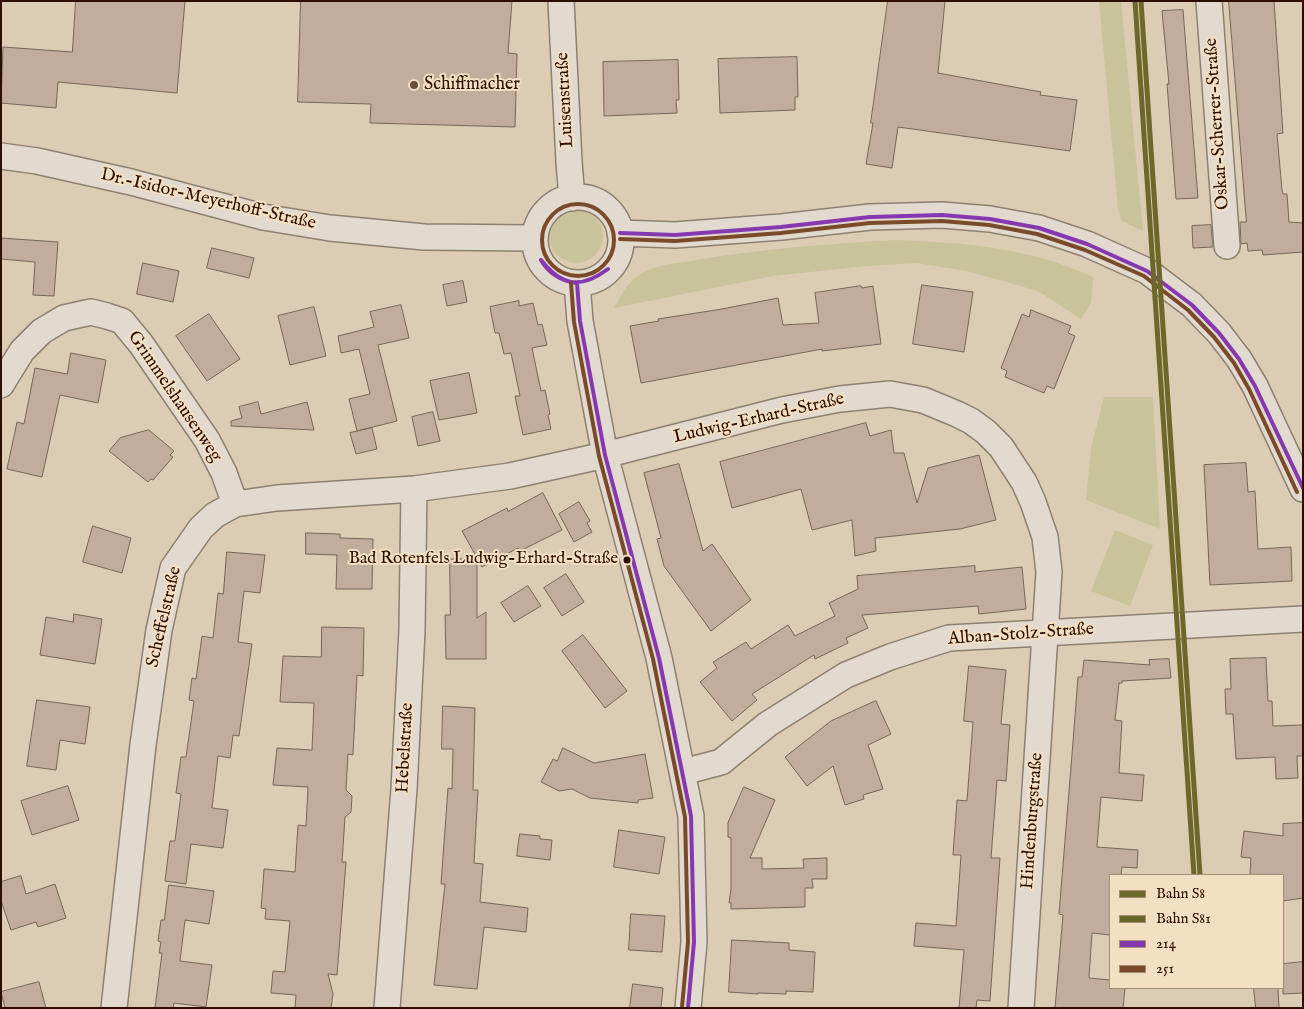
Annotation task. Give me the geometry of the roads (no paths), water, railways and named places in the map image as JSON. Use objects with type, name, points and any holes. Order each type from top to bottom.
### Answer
[{"type":"street","name":"Luisenstraße","points":[[561,1],[568,162],[572,198]]},
{"type":"street","name":"Oskar-Scherrer-Straße","points":[[1210,1],[1227,246]]},
{"type":"street","name":"Dr.-Isidor-Meyerhoff-Straße","points":[[1,156],[37,161],[131,182],[264,217],[330,228],[424,237],[535,238]]},
{"type":"street","points":[[582,197],[603,205],[611,213],[620,233],[620,246],[617,258],[610,268],[600,277],[589,282],[577,283],[565,281],[546,269],[538,255],[535,238],[541,219],[546,211],[563,200],[582,197]]},
{"type":"street","points":[[620,233],[675,235],[781,227],[870,217],[942,215],[990,219],[1039,228],[1087,244],[1147,271],[1192,305],[1219,333],[1239,359],[1255,386],[1303,489]]},
{"type":"street","points":[[577,283],[580,320],[606,455],[660,658],[691,816],[694,942],[688,1008]]},
{"type":"street","name":"Grimmelshausenweg","points":[[1,384],[22,351],[42,331],[64,318],[91,312],[122,321],[141,344],[208,440],[224,473],[235,504]]},
{"type":"street","name":"Ludwig-Erhard-Straße","points":[[606,455],[782,410],[840,399],[890,394],[923,400],[940,406],[971,421],[986,432],[1001,447],[1024,482],[1042,528],[1048,555],[1045,634]]},
{"type":"street","name":"Scheffelstraße","points":[[114,1008],[143,745],[159,630],[172,568],[202,528],[215,515],[235,504],[277,498],[414,489],[510,476],[606,455]]},
{"type":"street","name":"Hebelstraße","points":[[387,1008],[406,761],[412,630],[414,489]]},
{"type":"street","name":"Alban-Stolz-Straße","points":[[683,772],[721,762],[768,724],[846,675],[890,657],[948,638],[1303,619]]},
{"type":"street","name":"Hindenburgstraße","points":[[1021,1008],[1045,634]]},
{"type":"rail line","name":"S81","points":[[1135,1],[1194,874]]},
{"type":"rail line","name":"S8","points":[[1141,1],[1200,874]]},
{"type":"place","name":"Schiffmacher","points":[[414,85]]},
{"type":"place","name":"Bad Rotenfels Ludwig-Erhard-Straße","points":[[627,560]]}]
